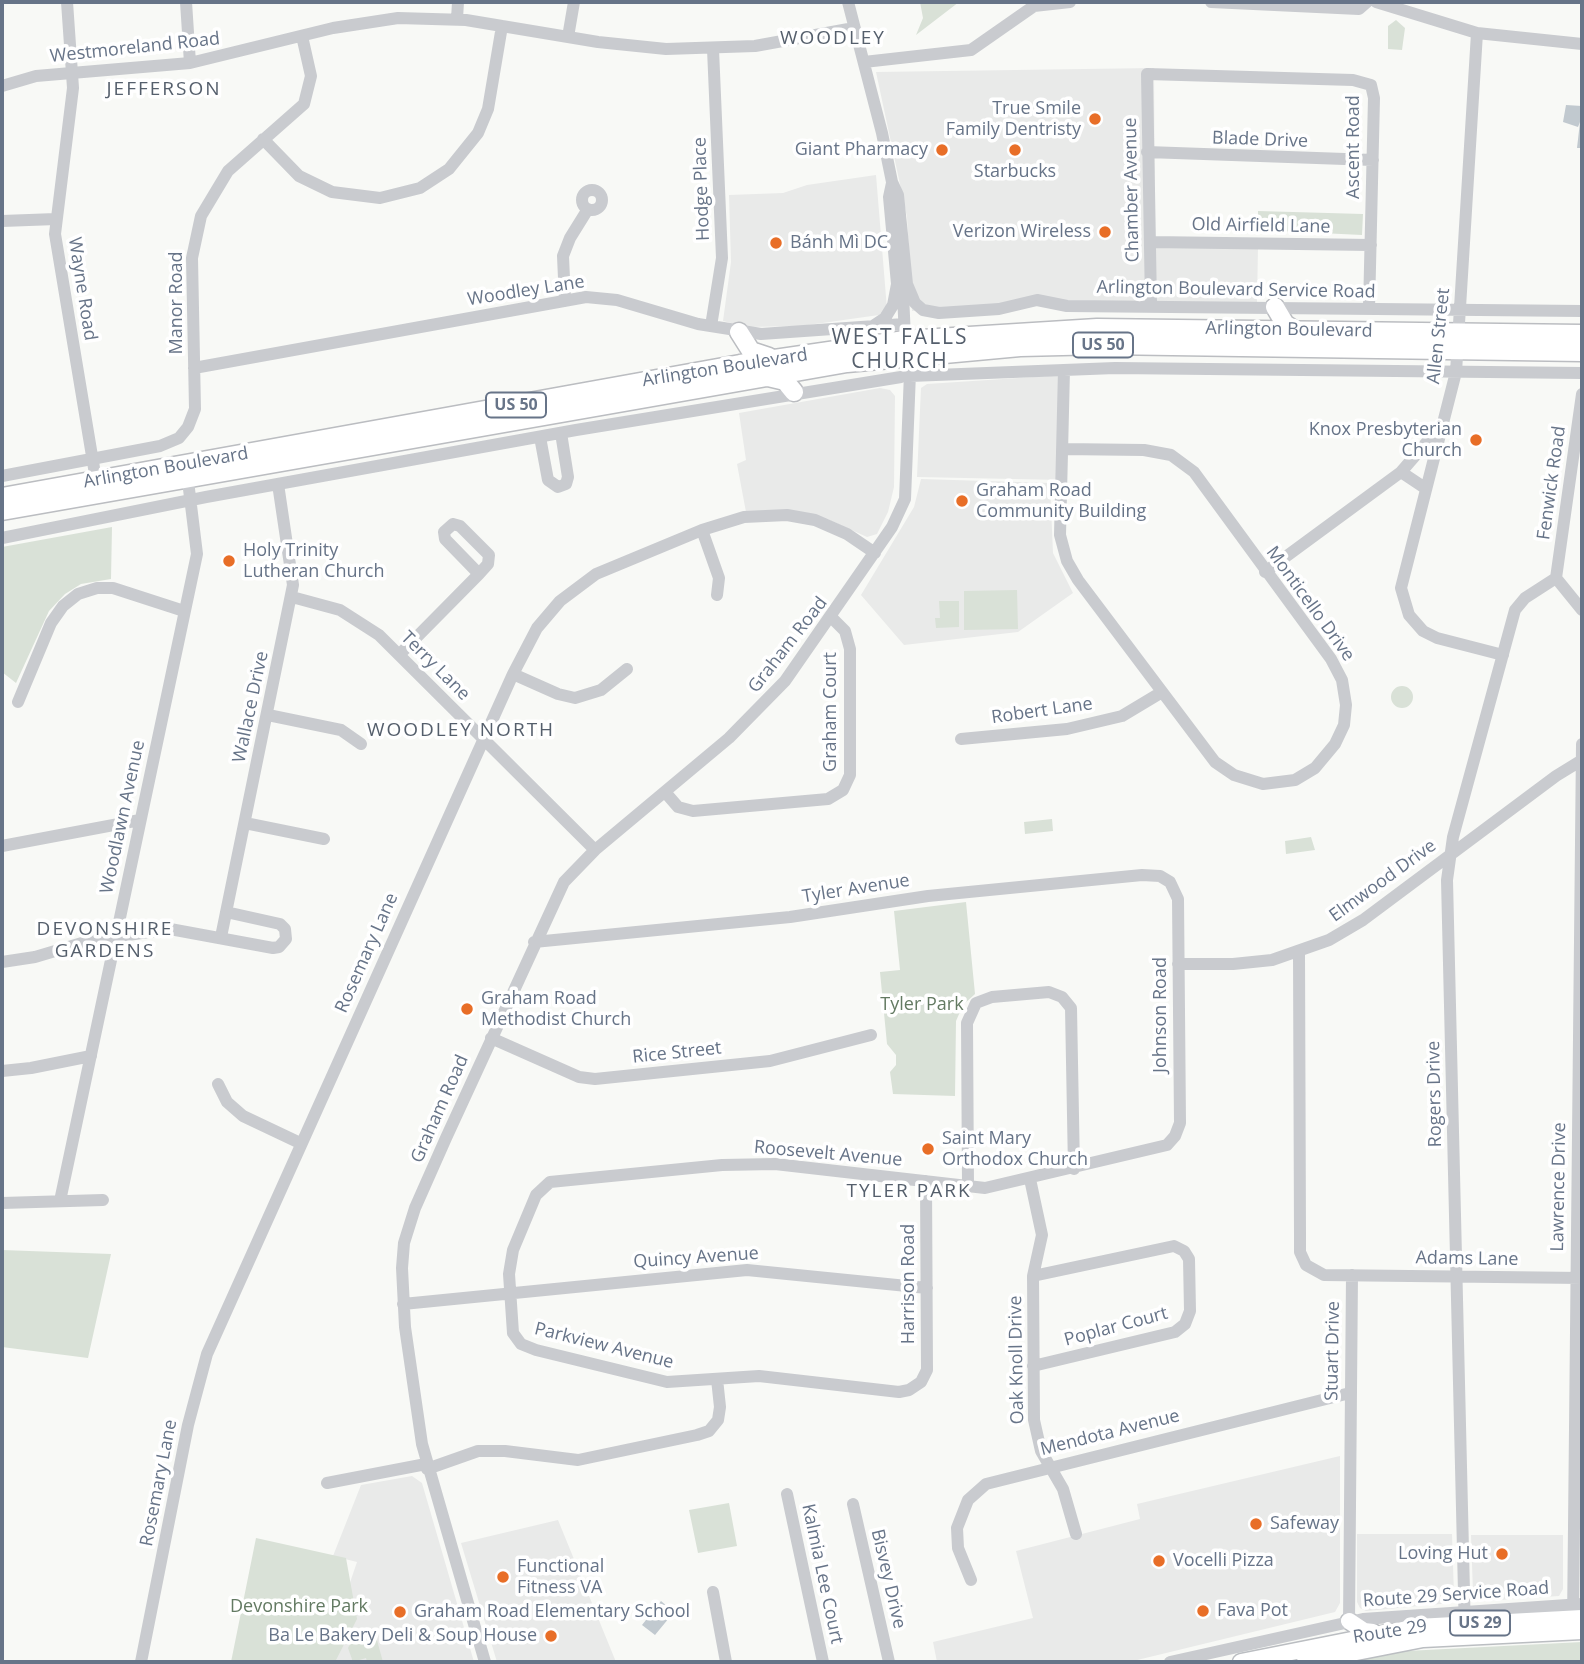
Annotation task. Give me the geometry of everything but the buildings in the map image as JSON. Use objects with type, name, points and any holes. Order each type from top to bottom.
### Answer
[{"type":"highway","points":[[1259,330],[1270,319],[1275,307]]},
{"type":"highway","points":[[1275,307],[1284,324],[1294,330]]},
{"type":"highway","name":"Arlington Boulevard","points":[[2,511],[210,461],[780,358],[905,340],[1037,330],[1294,330],[1582,352]]},
{"type":"highway","points":[[739,332],[743,342],[755,354],[780,358]]},
{"type":"highway","name":"Arlington Boulevard","points":[[2,497],[188,481],[821,368],[905,340],[1020,347],[1459,341],[1582,334]]},
{"type":"highway","points":[[765,377],[785,381],[800,391],[809,378],[821,368]]},
{"type":"highway","points":[[188,481],[191,471],[210,461]]},
{"type":"main road","name":"Route 29","points":[[1241,1662],[1276,1651],[1379,1632],[1578,1618]]},
{"type":"main road","points":[[1349,1621],[1364,1631],[1379,1632]]},
{"type":"main road","name":"Route 29","points":[[1305,1662],[1465,1624]]},
{"type":"street","name":"Wayne Road","points":[[67,2],[72,73],[71,107],[56,219],[57,257],[93,459],[93,488]]},
{"type":"street","points":[[186,2],[190,63]]},
{"type":"street","points":[[457,19],[458,2]]},
{"type":"street","points":[[568,37],[574,2]]},
{"type":"street","name":"Graham Road","points":[[485,1662],[426,1466],[409,1371],[401,1268],[408,1227],[534,942],[564,881],[595,850],[754,716],[803,660],[892,527],[905,499],[909,466],[907,415],[903,409],[906,377],[898,195],[892,182],[848,2]]},
{"type":"street","points":[[864,62],[971,50],[1036,4],[1070,2]]},
{"type":"street","points":[[1211,2],[1359,9],[1367,2]]},
{"type":"street","points":[[1376,2],[1477,33],[1582,44]]},
{"type":"street","name":"Westmoreland Road","points":[[2,86],[28,77],[190,63],[386,19],[457,19],[632,47],[713,49],[784,42],[853,28]]},
{"type":"street","points":[[263,139],[299,176],[332,192],[380,198],[420,188],[449,169],[478,133],[488,108],[502,26]]},
{"type":"street","name":"Allen Street","points":[[1477,33],[1456,372],[1402,577],[1404,605],[1415,623],[1431,636],[1503,655]]},
{"type":"street","name":"Manor Road","points":[[93,459],[160,446],[179,438],[192,418],[192,258],[201,216],[228,171],[299,111],[309,95],[311,76],[302,36]]},
{"type":"street","name":"Hodge Place","points":[[711,327],[722,258],[713,49]]},
{"type":"street","name":"Chamber Avenue","points":[[1147,74],[1152,305]]},
{"type":"street","name":"Ascent Road","points":[[1147,74],[1366,82],[1373,91],[1369,309]]},
{"type":"street","name":"Blade Drive","points":[[1147,152],[1373,160]]},
{"type":"street","points":[[565,301],[562,281],[563,256],[587,209]]},
{"type":"street","points":[[2,221],[56,219]]},
{"type":"street","name":"Old Airfield Lane","points":[[1151,242],[1371,245]]},
{"type":"street","points":[[873,326],[885,318],[902,288]]},
{"type":"street","name":"Arlington Boulevard Service Road","points":[[902,288],[915,303],[930,312],[999,309],[1037,300],[1067,306],[1582,311]]},
{"type":"street","name":"Woodley Lane","points":[[194,368],[586,297],[617,300],[711,327],[739,332],[783,334],[873,326],[905,340]]},
{"type":"street","points":[[2,538],[278,484],[561,433],[800,391],[906,377],[1064,370],[1582,373]]},
{"type":"street","name":"Monticello Drive","points":[[1062,449],[1144,450],[1171,455],[1194,472],[1331,659],[1342,680],[1346,705],[1343,725],[1335,744],[1315,768],[1295,780],[1263,784],[1234,775],[1215,762],[1068,561],[1060,535],[1062,449],[1064,370]]},
{"type":"street","name":"Fenwick Road","points":[[1556,578],[1582,394]]},
{"type":"street","points":[[1265,572],[1401,472],[1443,424]]},
{"type":"street","points":[[540,437],[548,480],[558,487],[566,484],[568,477],[561,433]]},
{"type":"street","points":[[2,475],[93,459]]},
{"type":"street","points":[[1401,472],[1425,488]]},
{"type":"street","name":"Woodlawn Avenue","points":[[60,1200],[197,554],[188,481]]},
{"type":"street","name":"Wallace Drive","points":[[221,937],[292,597],[292,562],[278,484]]},
{"type":"street","name":"Rosemary Lane","points":[[141,1662],[199,1377],[226,1306],[483,738],[513,674],[542,622],[579,585],[611,566],[702,530],[744,517],[801,517],[834,527],[875,553]]},
{"type":"street","points":[[702,530],[719,578],[718,595]]},
{"type":"street","points":[[399,655],[479,574]]},
{"type":"street","points":[[1556,578],[1582,610]]},
{"type":"street","name":"Rogers Drive","points":[[1465,1624],[1447,880],[1450,854],[1519,604],[1556,578]]},
{"type":"street","points":[[18,702],[51,623],[63,606],[79,594],[97,588],[113,588],[184,611]]},
{"type":"street","name":"Terry Lane","points":[[292,597],[321,603],[358,620],[399,655],[595,850]]},
{"type":"street","name":"Graham Court","points":[[665,792],[678,807],[694,811],[828,799],[847,793],[850,775],[850,649],[845,631],[832,618]]},
{"type":"street","points":[[513,674],[558,694],[575,698],[601,690],[627,668]]},
{"type":"street","name":"Robert Lane","points":[[961,739],[1067,729],[1122,716],[1162,692]]},
{"type":"street","points":[[268,715],[341,730],[361,744]]},
{"type":"street","name":"Lawrence Drive","points":[[1578,1618],[1582,744]]},
{"type":"street","name":"Elmwood Drive","points":[[1178,964],[1253,963],[1298,953],[1347,930],[1556,776],[1582,760]]},
{"type":"street","points":[[2,846],[140,820]]},
{"type":"street","points":[[245,822],[324,839]]},
{"type":"street","name":"Tyler Avenue","points":[[534,942],[790,917],[928,896],[1142,875],[1166,879],[1177,893]]},
{"type":"street","name":"Johnson Road","points":[[1175,1136],[1180,1123],[1177,893]]},
{"type":"street","points":[[2,962],[116,936],[170,929],[273,948],[279,947],[286,939],[285,929],[280,924],[226,912]]},
{"type":"street","name":"Stuart Drive","points":[[1298,953],[1300,1252],[1306,1265],[1319,1274],[1352,1275],[1349,1621]]},
{"type":"street","points":[[968,1186],[967,1023],[976,1003],[992,997],[1049,992],[1062,998],[1070,1008],[1074,1169]]},
{"type":"street","name":"Rice Street","points":[[491,1038],[579,1077],[596,1079],[770,1061],[871,1035]]},
{"type":"street","points":[[2,1071],[91,1056]]},
{"type":"street","points":[[218,1084],[227,1101],[243,1116],[300,1143]]},
{"type":"street","name":"Roosevelt Avenue","points":[[510,1294],[510,1260],[515,1242],[536,1195],[550,1182],[750,1164],[996,1187],[1160,1148],[1175,1136]]},
{"type":"street","name":"Oak Knoll Drive","points":[[1030,1179],[1042,1235],[1032,1276],[1034,1420],[1048,1466],[1063,1489],[1076,1534]]},
{"type":"street","name":"Harrison Road","points":[[919,1384],[927,1361],[926,1181]]},
{"type":"street","points":[[2,1203],[103,1200]]},
{"type":"street","name":"Poplar Court","points":[[1032,1276],[1174,1246],[1184,1251],[1189,1259],[1190,1311],[1185,1324],[1175,1332],[1033,1366]]},
{"type":"street","name":"Quincy Avenue","points":[[510,1294],[747,1270],[927,1288]]},
{"type":"street","name":"Adams Lane","points":[[1352,1275],[1579,1278]]},
{"type":"street","points":[[403,1304],[510,1294]]},
{"type":"street","name":"Parkview Avenue","points":[[510,1294],[513,1333],[525,1347],[652,1380],[688,1382],[759,1376],[899,1392],[919,1384]]},
{"type":"street","points":[[327,1483],[426,1466],[478,1451],[505,1451],[578,1460],[697,1435],[709,1431],[718,1420],[717,1379]]},
{"type":"street","name":"Mendota Avenue","points":[[971,1580],[956,1538],[959,1516],[968,1500],[991,1481],[1350,1393]]},
{"type":"street","name":"Kalmia Lee Court","points":[[787,1494],[823,1662]]},
{"type":"street","name":"Bisvey Drive","points":[[853,1504],[889,1662]]},
{"type":"street","points":[[713,1592],[726,1662]]},
{"type":"street","name":"Route 29 Service Road","points":[[1170,1662],[1276,1651],[1349,1621],[1465,1624],[1578,1618]]},
{"type":"shaded area","points":[[1154,68],[1155,247],[1258,247],[1257,302],[1001,305],[912,311],[907,217],[876,72]]},
{"type":"shaded area","points":[[1566,105],[1582,106],[1582,148],[1577,148],[1580,122],[1578,127],[1563,122]]},
{"type":"shaded area","points":[[876,175],[887,309],[879,315],[801,326],[748,327],[723,321],[731,262],[729,195],[783,193],[807,185]]},
{"type":"shaded area","points":[[1064,375],[1062,480],[917,477],[921,388],[927,384]]},
{"type":"shaded area","points":[[880,388],[890,390],[895,396],[894,487],[888,512],[877,534],[867,537],[827,519],[746,512],[737,464],[746,460],[739,413]]},
{"type":"shaded area","points":[[921,479],[1050,483],[1053,553],[1073,593],[1018,632],[904,645],[861,595],[914,507]]},
{"type":"shaded area","points":[[1340,1456],[1340,1603],[1335,1612],[1129,1662],[937,1662],[933,1642],[1033,1618],[1016,1551],[1140,1519],[1137,1504]]},
{"type":"shaded area","name":"Graham Road Elementary School","points":[[412,1476],[422,1483],[474,1662],[323,1662],[357,1562],[333,1556],[361,1485]]},
{"type":"shaded area","points":[[558,1520],[616,1662],[497,1662],[461,1543]]},
{"type":"shaded area","points":[[1357,1534],[1452,1534],[1454,1596],[1451,1603],[1366,1611],[1360,1608],[1357,1602]]},
{"type":"shaded area","points":[[1471,1535],[1563,1535],[1563,1589],[1559,1596],[1482,1601],[1476,1599],[1473,1593]]},
{"type":"shaded area","points":[[661,1601],[674,1612],[655,1635],[642,1625]]},
{"type":"green space","points":[[920,2],[959,2],[916,35],[923,18]]},
{"type":"green space","points":[[1396,20],[1405,28],[1402,50],[1388,49],[1388,26]]},
{"type":"green space","points":[[1258,211],[1363,214],[1362,235],[1258,230]]},
{"type":"green space","points":[[112,527],[111,579],[81,584],[65,594],[49,611],[16,683],[2,672],[2,547]]},
{"type":"green space","points":[[1017,590],[1018,629],[964,630],[964,591]]},
{"type":"green space","points":[[939,601],[959,601],[959,627],[936,628],[935,618],[940,618]]},
{"type":"green space","points":[[1402,686],[1410,689],[1413,697],[1410,705],[1402,708],[1394,705],[1391,697],[1394,689]]},
{"type":"green space","points":[[1052,819],[1053,831],[1025,834],[1024,822]]},
{"type":"green space","points":[[1311,837],[1315,850],[1286,854],[1285,841]]},
{"type":"green space","name":"Tyler Park","points":[[966,902],[975,994],[963,1005],[956,1021],[955,1096],[893,1094],[890,1072],[896,1065],[896,1055],[887,1044],[880,972],[900,970],[894,911]]},
{"type":"green space","points":[[2,1250],[111,1254],[88,1358],[2,1347]]},
{"type":"green space","points":[[729,1503],[737,1546],[698,1553],[689,1510]]},
{"type":"green space","name":"Devonshire Park","points":[[256,1538],[346,1558],[357,1619],[335,1662],[231,1662]]},
{"type":"green space","points":[[375,1633],[383,1662],[367,1662],[366,1658],[353,1662],[348,1648],[353,1639]]},
{"type":"green space","points":[[1582,1642],[1582,1662],[1350,1662],[1387,1652]]},
{"type":"place","name":"True Smile Family Dentristy","points":[[1095,119]]},
{"type":"place","name":"Giant Pharmacy","points":[[942,150]]},
{"type":"place","name":"Starbucks","points":[[1015,150]]},
{"type":"place","name":"Verizon Wireless","points":[[1105,232]]},
{"type":"place","name":"Bánh Mì DC","points":[[776,243]]},
{"type":"place","name":"Knox Presbyterian Church","points":[[1476,440]]},
{"type":"place","name":"Graham Road Community Building","points":[[962,501]]},
{"type":"place","name":"Holy Trinity Lutheran Church","points":[[229,561]]},
{"type":"place","name":"Graham Road Methodist Church","points":[[467,1009]]},
{"type":"place","name":"Saint Mary Orthodox Church","points":[[928,1149]]},
{"type":"place","name":"Safeway","points":[[1256,1524]]},
{"type":"place","name":"Loving Hut","points":[[1502,1554]]},
{"type":"place","name":"Vocelli Pizza","points":[[1159,1561]]},
{"type":"place","name":"Functional Fitness VA","points":[[503,1577]]},
{"type":"place","name":"Fava Pot","points":[[1203,1611]]},
{"type":"place","name":"Graham Road Elementary School","points":[[400,1612]]},
{"type":"place","name":"Ba Le Bakery Deli & Soup House","points":[[551,1636]]},
{"type":"district","name":"WOODLEY","points":[[833,39]]},
{"type":"district","name":"JEFFERSON","points":[[164,90]]},
{"type":"district","name":"WEST FALLS CHURCH","points":[[900,350]]},
{"type":"district","name":"WOODLEY NORTH","points":[[461,731]]},
{"type":"district","name":"DEVONSHIRE GARDENS","points":[[105,941]]},
{"type":"district","name":"TYLER PARK","points":[[909,1192]]}]
